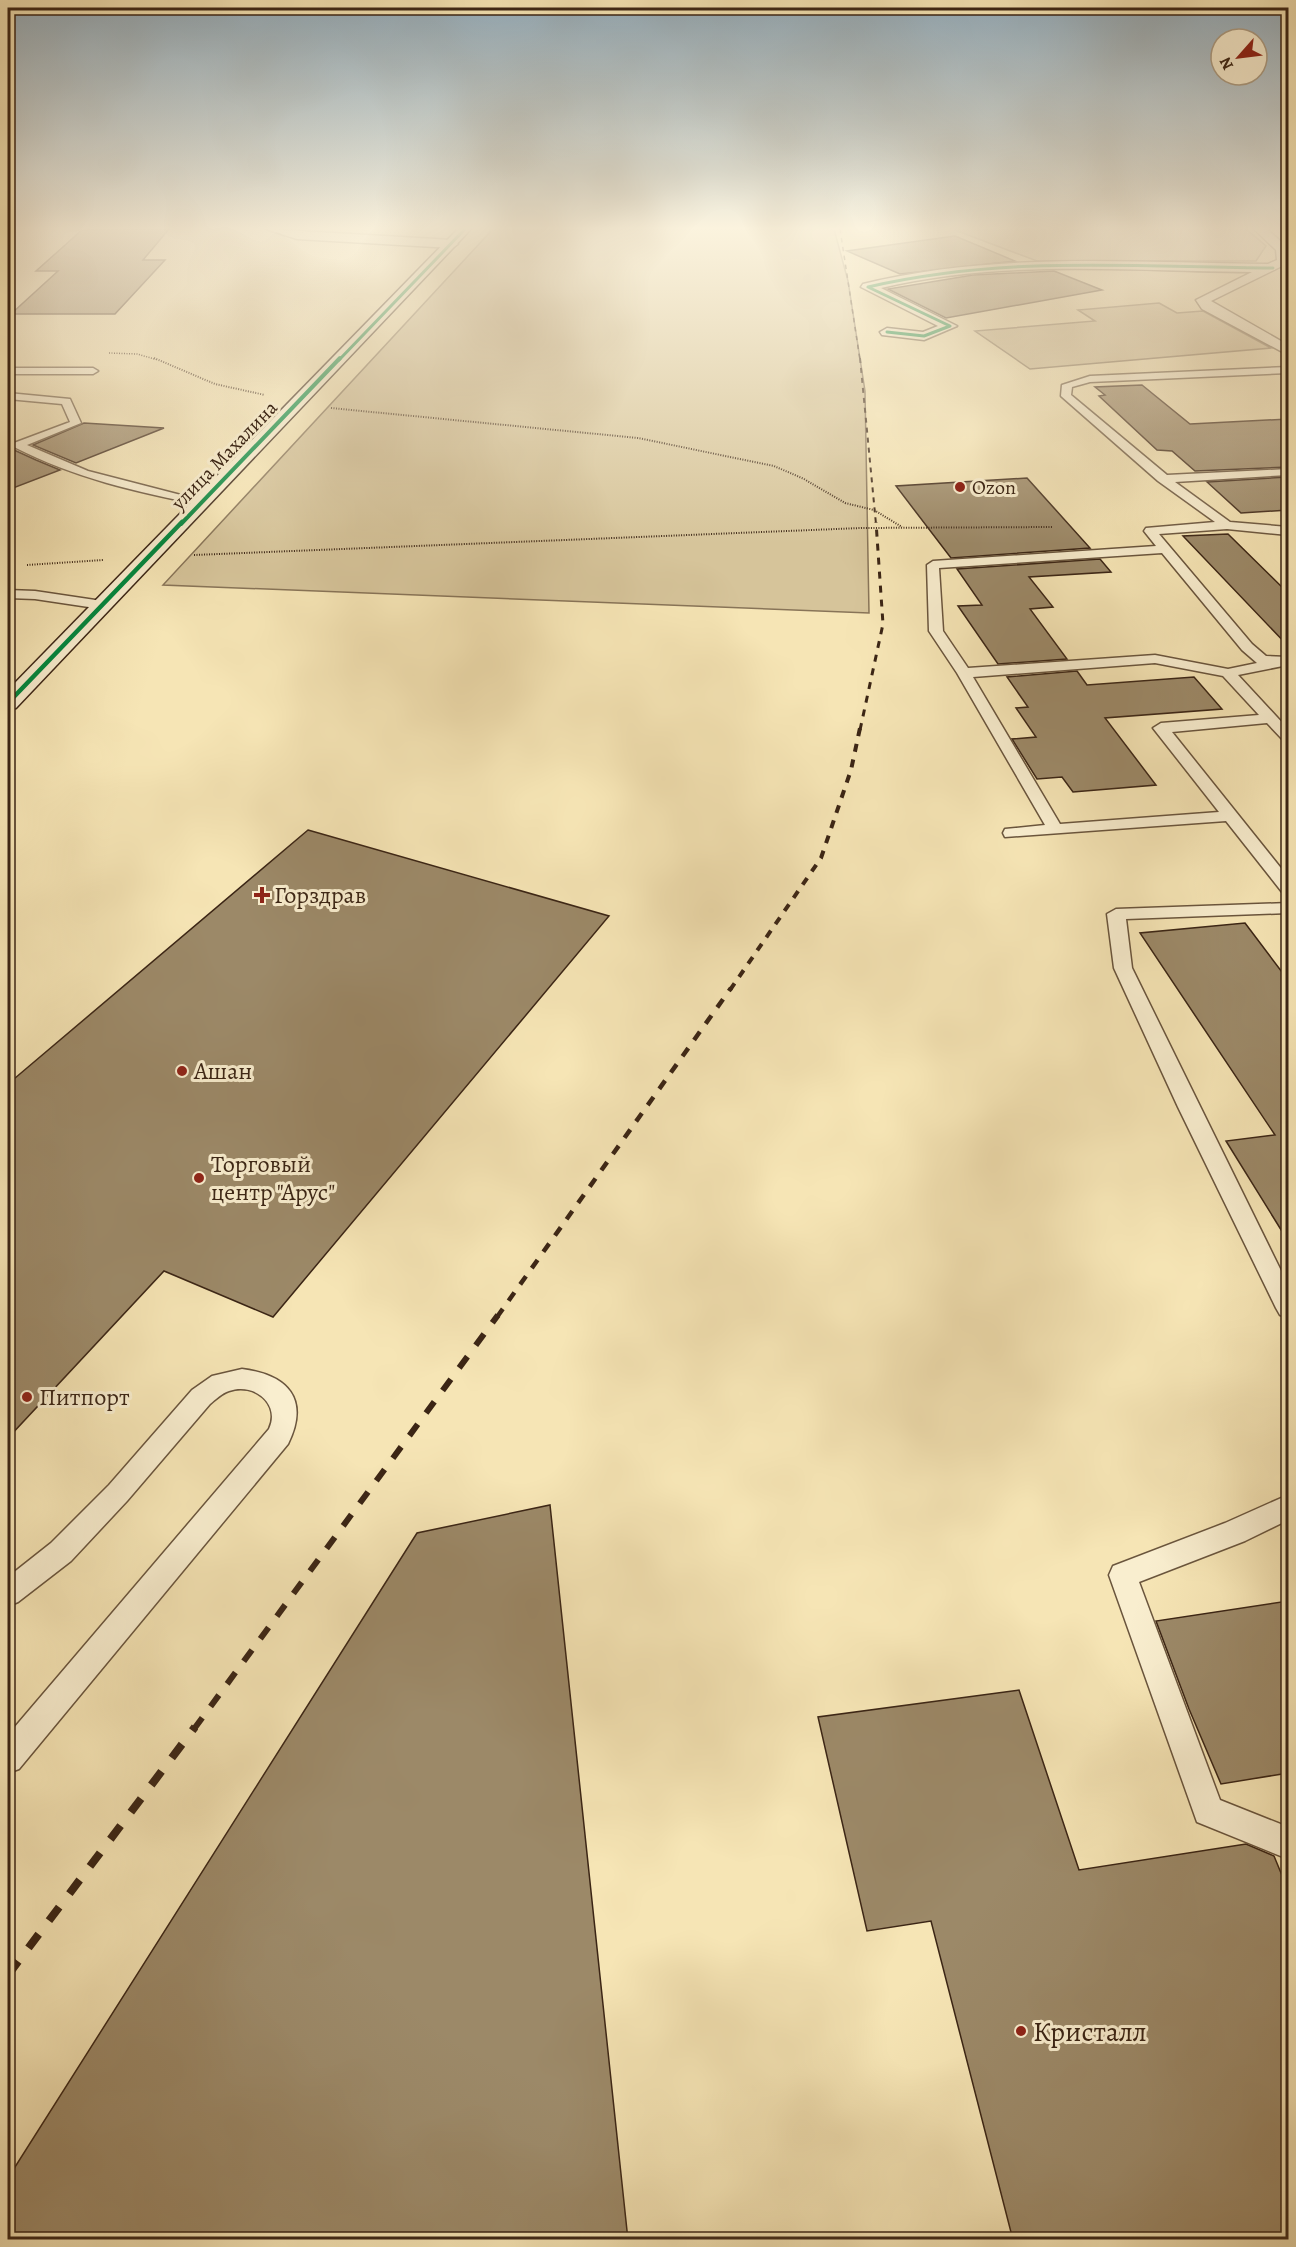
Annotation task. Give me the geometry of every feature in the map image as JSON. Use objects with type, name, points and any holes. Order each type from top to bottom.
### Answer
[{"type":"street","name":"улица Махалина","points":[[8,703],[364,334]]},
{"type":"street","points":[[904,334],[924,336],[930,334]]},
{"type":"street","points":[[1257,334],[1288,351]]},
{"type":"lane","points":[[1227,525],[1162,479],[1109,437],[1066,396],[1067,386],[1090,380],[1288,370]]},
{"type":"lane","points":[[8,371],[93,371]]},
{"type":"lane","points":[[8,396],[66,401],[76,423],[13,447]]},
{"type":"lane","points":[[13,447],[72,471],[202,502]]},
{"type":"lane","points":[[1162,479],[1288,472]]},
{"type":"lane","points":[[1288,531],[1227,525],[1150,531],[1247,647],[1262,660],[1288,661]]},
{"type":"lane","points":[[1055,829],[964,674],[936,631],[933,565],[1165,549]]},
{"type":"lane","points":[[8,594],[35,595],[102,605]]},
{"type":"lane","points":[[964,674],[1155,659],[1228,673],[1288,661]]},
{"type":"lane","points":[[1228,673],[1288,737]]},
{"type":"lane","points":[[1271,718],[1161,728],[1288,888]]},
{"type":"lane","points":[[1011,833],[1231,816]]},
{"type":"lane","points":[[1288,908],[1116,914],[1123,968],[1188,1107],[1288,1308]]},
{"type":"lane","points":[[8,1593],[61,1552],[118,1493],[201,1397],[213,1387],[229,1380],[244,1380],[274,1392],[283,1400],[287,1411],[286,1424],[279,1436],[8,1758]]},
{"type":"lane","points":[[1288,1507],[1235,1532],[1123,1575],[1208,1811],[1288,1843]]},
{"type":"path","points":[[102,354],[126,351],[158,358],[216,384],[298,402],[373,414],[551,428],[638,438],[774,466],[804,479],[845,503],[874,510],[904,529]]},
{"type":"path","points":[[19,566],[149,557],[876,526],[904,529],[1053,527]]},
{"type":"shaded area","points":[[396,334],[856,334],[865,391],[869,613],[163,585]]},
{"type":"shaded area","points":[[979,334],[1245,334],[1271,348],[1030,369]]},
{"type":"building","points":[[1142,385],[1190,424],[1288,419],[1288,467],[1195,471],[1172,451],[1157,450],[1099,396],[1105,395],[1095,387]]},
{"type":"building","points":[[84,423],[164,428],[76,463],[33,445]]},
{"type":"building","points":[[14,450],[60,470],[8,490],[8,452]]},
{"type":"building","points":[[1288,477],[1288,510],[1241,513],[1207,482]]},
{"type":"building","points":[[1027,478],[1090,548],[951,558],[896,486]]},
{"type":"building","points":[[1228,534],[1288,593],[1288,646],[1183,536]]},
{"type":"building","points":[[1100,559],[1111,572],[1029,577],[1053,607],[1030,609],[1067,659],[998,664],[958,606],[982,605],[957,569]]},
{"type":"building","points":[[1077,671],[1087,685],[1194,677],[1222,709],[1105,718],[1156,785],[1073,792],[1062,777],[1037,779],[1012,739],[1036,737],[1016,708],[1028,707],[1007,677]]},
{"type":"building","name":"Торговый центр \"Арус\"","points":[[308,830],[609,916],[273,1317],[164,1271],[8,1438],[8,1084]]},
{"type":"building","points":[[1245,923],[1288,980],[1288,1241],[1226,1141],[1275,1135],[1140,933]]},
{"type":"building","points":[[550,1505],[628,2240],[8,2240],[8,2178],[417,1533]]},
{"type":"building","points":[[1288,1601],[1288,1773],[1221,1784],[1189,1709],[1156,1621]]},
{"type":"building","points":[[1019,1690],[1079,1870],[1246,1844],[1274,1856],[1288,1890],[1288,2240],[1013,2240],[931,1921],[867,1931],[818,1717]]},
{"type":"railway","points":[[856,334],[860,360]]},
{"type":"railway","points":[[860,358],[876,524]]},
{"type":"railway","points":[[860,730],[883,624],[876,522]]},
{"type":"railway","points":[[730,990],[821,858],[851,770],[860,728]]},
{"type":"railway","points":[[497,1317],[731,988]]},
{"type":"railway","points":[[194,1729],[498,1315]]},
{"type":"railway","points":[[8,1975],[195,1727]]},
{"type":"cycle path","points":[[8,703],[364,334]]},
{"type":"cycle path","points":[[904,334],[924,336],[930,334]]},
{"type":"place","name":"Ozon","points":[[960,487]]},
{"type":"place","name":"Горздрав","points":[[262,895]]},
{"type":"place","name":"Ашан","points":[[182,1071]]},
{"type":"place","name":"Торговый центр \"Арус\"","points":[[199,1178]]},
{"type":"place","name":"Питпорт","points":[[27,1397]]},
{"type":"place","name":"Кристалл","points":[[1021,2031]]}]
